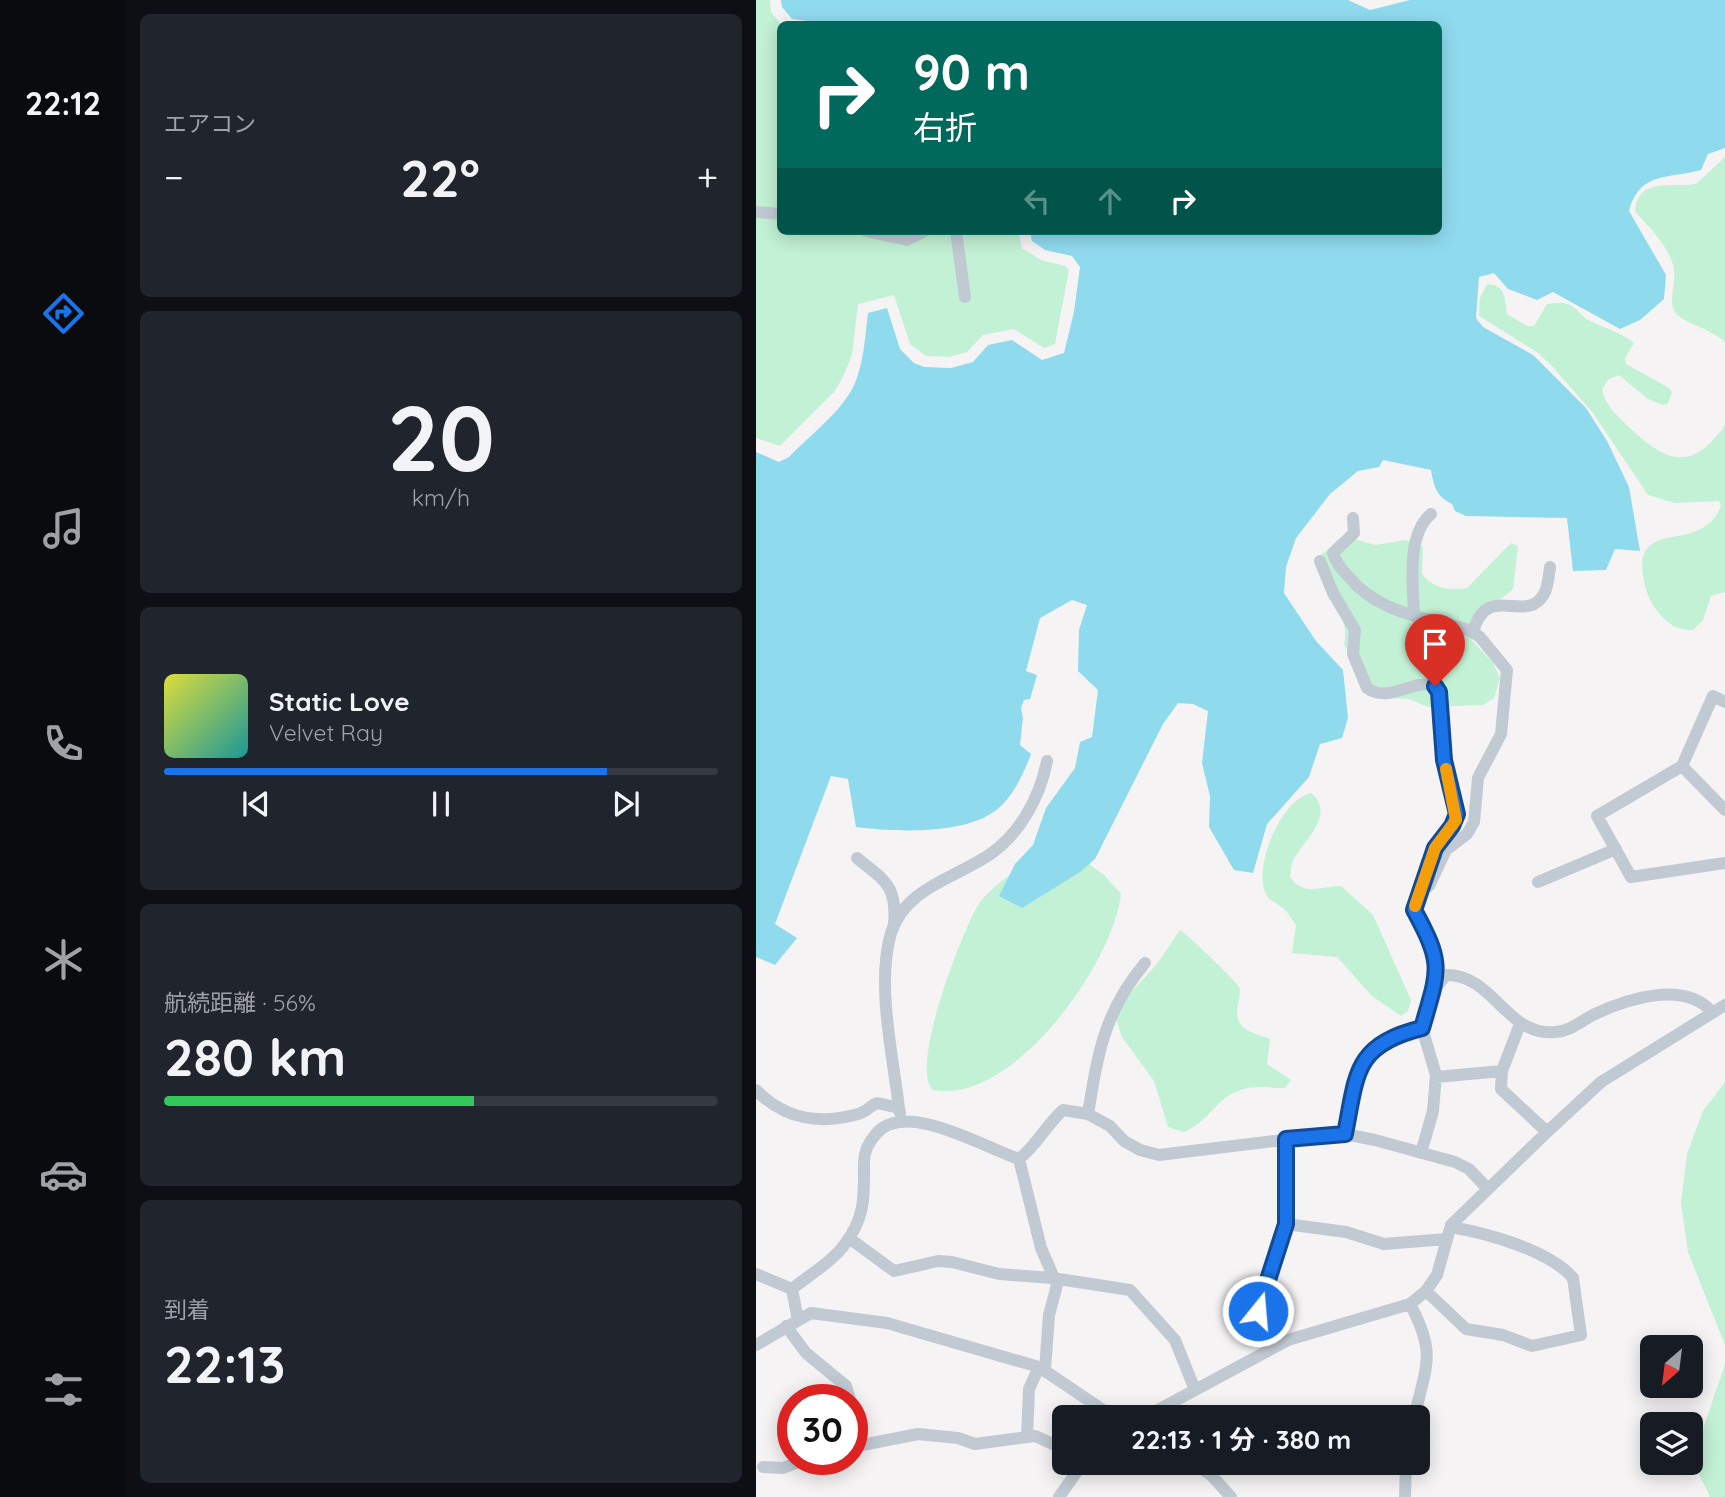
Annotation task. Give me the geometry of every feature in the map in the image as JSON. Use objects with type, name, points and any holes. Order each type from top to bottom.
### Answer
[{"type":"street","points":[[756,212],[777,214]]},
{"type":"street","points":[[885,235],[908,240],[917,235]]},
{"type":"street","points":[[957,235],[965,297]]},
{"type":"street","points":[[1414,615],[1416,543],[1422,522],[1431,514]]},
{"type":"street","points":[[1353,518],[1356,529],[1336,549],[1335,561],[1367,596],[1391,610],[1473,633],[1507,670],[1501,734],[1478,778],[1471,830],[1446,850],[1435,878],[1420,892]]},
{"type":"street","points":[[1320,561],[1333,593],[1355,629],[1353,654],[1367,688],[1381,693],[1400,692],[1431,684],[1439,692],[1444,760],[1457,814],[1452,826],[1435,848],[1414,910],[1431,940],[1437,968],[1422,1028],[1436,1077],[1433,1111],[1421,1153]]},
{"type":"street","points":[[1473,633],[1476,622],[1492,605],[1499,603],[1514,608],[1540,599],[1546,587],[1550,567]]},
{"type":"street","points":[[1725,702],[1713,696],[1682,766],[1597,816],[1631,877],[1725,863]]},
{"type":"street","points":[[894,924],[919,894],[981,860],[1003,843],[1038,793],[1047,761]]},
{"type":"street","points":[[1682,766],[1725,810]]},
{"type":"street","points":[[1538,882],[1616,849]]},
{"type":"street","points":[[857,858],[890,885],[895,906],[888,956],[887,1010],[900,1114]]},
{"type":"street","points":[[1088,1114],[1104,1031],[1124,989],[1145,963]]},
{"type":"street","points":[[1431,995],[1446,975],[1461,975],[1487,991],[1520,1024],[1531,1030],[1559,1032],[1624,1002],[1663,994],[1688,999],[1707,1006],[1712,1012]]},
{"type":"street","points":[[1167,1405],[1268,1350],[1312,1331],[1410,1304],[1426,1291],[1437,1275],[1449,1233],[1488,1189],[1548,1132],[1601,1082],[1725,1005]]},
{"type":"street","points":[[1520,1024],[1502,1071],[1501,1089],[1548,1132]]},
{"type":"street","points":[[1345,1134],[1360,1066],[1387,1038],[1422,1028]]},
{"type":"street","points":[[1436,1077],[1502,1071]]},
{"type":"street","points":[[756,1090],[782,1111],[810,1119],[858,1114],[877,1103],[900,1114],[974,1138],[993,1151],[1019,1159]]},
{"type":"street","points":[[1019,1159],[1032,1149],[1050,1121],[1063,1110],[1088,1114],[1110,1126],[1124,1141],[1140,1150],[1159,1155],[1345,1134],[1455,1162],[1469,1170],[1488,1189]]},
{"type":"street","points":[[792,1289],[845,1245],[866,1197],[864,1160],[867,1144],[878,1130],[900,1114]]},
{"type":"street","points":[[1268,1350],[1258,1325],[1258,1311],[1286,1224],[1286,1139]]},
{"type":"street","points":[[1019,1159],[1041,1248],[1057,1285],[1049,1315],[1042,1369],[1029,1389],[1027,1437]]},
{"type":"street","points":[[1286,1224],[1346,1233],[1384,1244],[1471,1230],[1532,1251],[1568,1272],[1573,1278],[1581,1335],[1532,1346],[1503,1335],[1466,1328],[1426,1291]]},
{"type":"street","points":[[849,1238],[894,1271],[938,1261],[999,1274],[1052,1278],[1130,1290],[1175,1340],[1195,1390]]},
{"type":"street","points":[[756,1274],[792,1289]]},
{"type":"street","points":[[792,1289],[792,1323],[806,1353],[844,1384]]},
{"type":"street","points":[[1410,1304],[1425,1333],[1428,1357],[1417,1405]]},
{"type":"street","points":[[756,1345],[811,1313],[827,1312],[887,1323],[1042,1369],[1096,1405]]},
{"type":"street","points":[[868,1444],[918,1434],[958,1438],[975,1444],[992,1444],[1035,1436],[1052,1444]]},
{"type":"street","points":[[763,1467],[777,1468]]},
{"type":"street","points":[[1059,1497],[1075,1475]]},
{"type":"street","points":[[1211,1475],[1231,1497]]},
{"type":"street","points":[[1405,1497],[1406,1475]]},
{"type":"green space","points":[[756,0],[770,0],[771,12],[778,21],[777,235],[1019,235],[1022,248],[1041,260],[1065,266],[1069,270],[1055,344],[1044,348],[1014,329],[983,335],[967,352],[949,357],[926,356],[910,344],[894,295],[858,304],[852,355],[834,392],[780,446],[756,438]]},
{"type":"green space","points":[[1725,157],[1725,342],[1684,320],[1675,312],[1672,303],[1674,275],[1669,254],[1659,238],[1635,212],[1637,201],[1649,188],[1696,184]]},
{"type":"green space","points":[[1487,284],[1501,290],[1507,314],[1527,326],[1534,326],[1547,304],[1565,303],[1588,320],[1634,343],[1625,358],[1626,364],[1669,388],[1672,392],[1668,403],[1663,405],[1648,399],[1619,375],[1609,379],[1602,389],[1617,415],[1659,451],[1670,456],[1690,456],[1712,441],[1725,424],[1725,592],[1711,596],[1703,620],[1693,630],[1673,625],[1657,611],[1645,585],[1643,558],[1649,547],[1659,541],[1700,530],[1712,521],[1721,506],[1719,501],[1675,503],[1648,495],[1593,413],[1552,366],[1537,352],[1479,316],[1480,298]]},
{"type":"green space","points":[[1344,536],[1375,545],[1406,540],[1423,547],[1422,574],[1431,583],[1454,589],[1467,588],[1511,543],[1518,546],[1513,589],[1480,612],[1466,634],[1493,663],[1500,678],[1494,698],[1483,705],[1428,707],[1409,699],[1386,698],[1361,687],[1344,643],[1341,613],[1320,556]]},
{"type":"green space","points":[[1311,793],[1321,810],[1319,819],[1293,860],[1290,877],[1307,889],[1341,886],[1373,915],[1411,1000],[1408,1011],[1401,1016],[1372,996],[1337,957],[1292,953],[1296,925],[1285,910],[1265,893],[1262,877],[1273,834],[1290,807]]},
{"type":"green space","points":[[1078,856],[1104,875],[1121,894],[1114,923],[1100,956],[1079,991],[1054,1024],[1026,1053],[995,1076],[964,1089],[933,1090],[927,1077],[927,1056],[932,1030],[950,971],[977,907],[996,886],[1020,869]]},
{"type":"green space","points":[[1180,930],[1239,987],[1238,1019],[1245,1028],[1270,1039],[1267,1064],[1291,1080],[1285,1088],[1251,1088],[1232,1093],[1200,1122],[1184,1132],[1168,1127],[1154,1081],[1122,1037],[1116,1019],[1126,998],[1157,964]]},
{"type":"green space","points":[[1725,1082],[1725,1345],[1688,1252],[1681,1203],[1687,1154],[1703,1111]]},
{"type":"green space","points":[[1725,1364],[1725,1497],[1710,1497],[1699,1475],[1703,1475],[1703,1429]]},
{"type":"water","points":[[781,0],[1348,0],[1370,10],[1410,0],[1725,0],[1725,148],[1708,154],[1701,170],[1667,176],[1648,183],[1640,189],[1629,211],[1666,275],[1664,299],[1640,320],[1620,329],[1553,292],[1537,300],[1508,289],[1494,273],[1479,277],[1476,318],[1483,327],[1533,355],[1586,408],[1607,441],[1629,487],[1640,551],[1615,549],[1606,570],[1573,571],[1567,518],[1466,516],[1455,511],[1452,504],[1439,494],[1431,470],[1383,460],[1379,467],[1358,471],[1330,494],[1296,538],[1286,567],[1284,593],[1316,641],[1343,670],[1348,718],[1342,738],[1320,744],[1309,777],[1267,824],[1253,873],[1234,870],[1209,827],[1210,796],[1202,763],[1208,711],[1193,704],[1178,703],[1163,724],[1095,859],[1080,872],[1022,908],[999,896],[1015,864],[1033,845],[1046,808],[1075,768],[1080,742],[1092,737],[1098,690],[1078,671],[1079,630],[1087,605],[1072,600],[1040,618],[1026,671],[1037,675],[1030,699],[1024,700],[1021,708],[1023,718],[1020,745],[1031,754],[1007,800],[989,815],[953,827],[891,830],[856,827],[848,779],[831,776],[775,924],[797,938],[775,965],[756,957],[756,452],[779,462],[789,457],[843,403],[858,375],[868,313],[887,308],[900,349],[914,363],[924,367],[951,368],[973,362],[988,345],[1012,340],[1042,360],[1064,353],[1074,312],[1080,267],[1072,256],[1045,250],[1032,241],[1031,235],[1442,235],[1442,21],[808,21],[792,19],[782,7]]},
{"type":"slow traffic","points":[[1415,906],[1435,848],[1456,820],[1457,814],[1446,769]]},
{"type":"route","points":[[1258,1311],[1286,1224],[1286,1139],[1345,1134],[1360,1066],[1387,1038],[1422,1028],[1437,968],[1431,940],[1414,910],[1435,848],[1456,820],[1457,814],[1444,760],[1439,692],[1435,686]]}]
